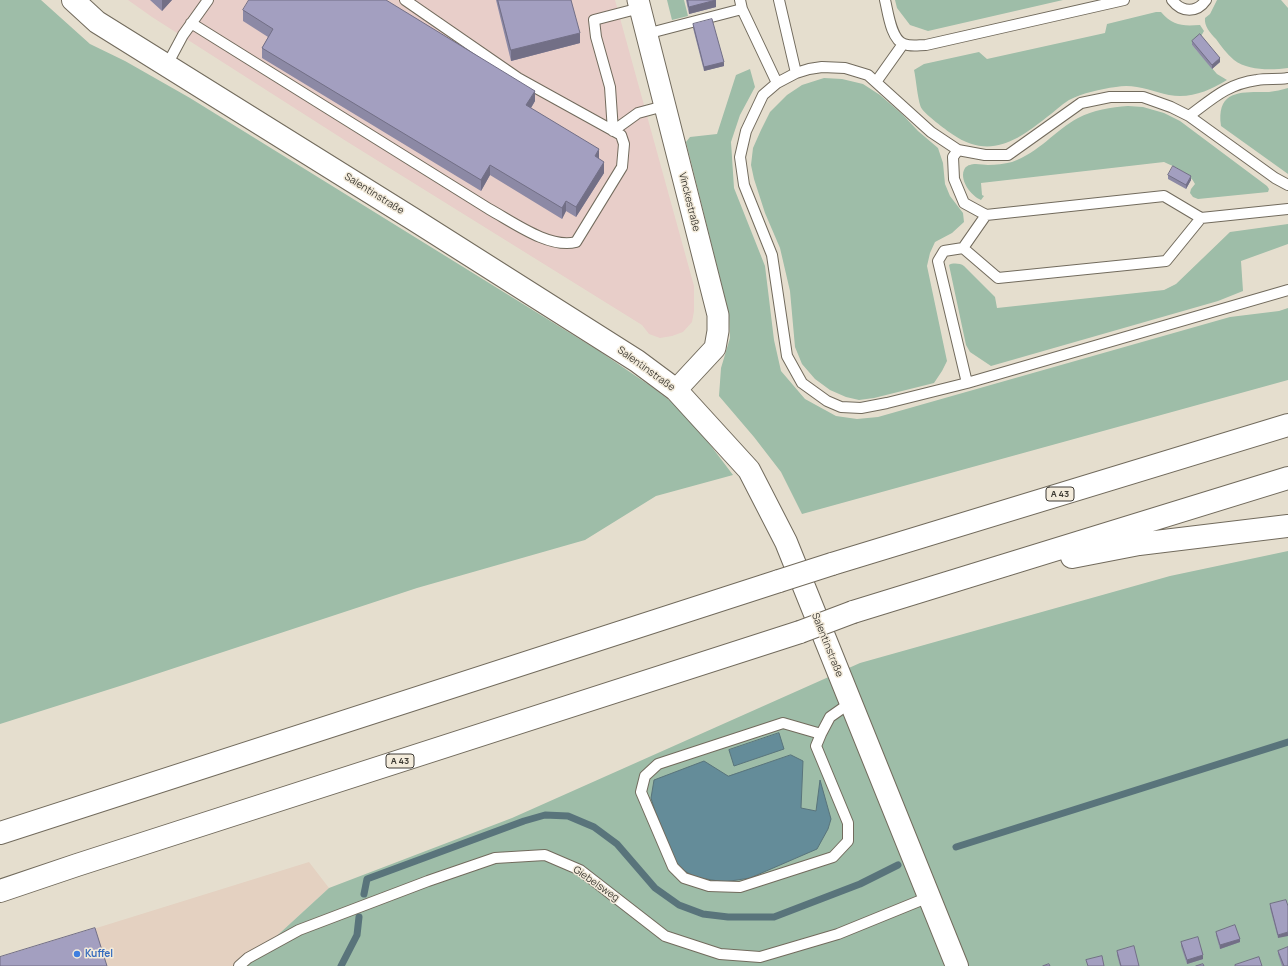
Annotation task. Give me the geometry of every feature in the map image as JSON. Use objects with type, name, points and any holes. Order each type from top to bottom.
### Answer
[{"type":"main road","name":"Salentinstraße","points":[[73,0],[97,22],[637,361],[676,390],[749,470],[786,542],[957,966]]},
{"type":"main road","name":"A 43","points":[[0,833],[832,564],[1288,425]]},
{"type":"main road","name":"A 43","points":[[0,891],[800,632],[853,612],[1288,478]]},
{"type":"main road","points":[[959,579],[1139,544],[1288,526]]},
{"type":"street","name":"Vinckestraße","points":[[639,4],[718,315],[718,331],[715,348],[676,390]]},
{"type":"lane","points":[[167,65],[183,35],[208,0]]},
{"type":"lane","points":[[191,23],[489,209],[528,231],[550,241],[568,244],[576,242],[622,168],[624,144],[621,135],[518,78],[405,0]]},
{"type":"lane","points":[[779,0],[796,73]]},
{"type":"lane","points":[[885,0],[894,36],[903,44],[914,46],[926,45],[1124,0]]},
{"type":"lane","points":[[1172,0],[1179,7],[1188,10],[1198,8],[1206,0]]},
{"type":"lane","points":[[613,131],[610,87],[596,37],[594,20],[639,4]]},
{"type":"lane","points":[[646,34],[741,4],[777,83]]},
{"type":"lane","points":[[876,82],[903,44]]},
{"type":"lane","points":[[1288,185],[1275,178],[1189,116],[1170,107],[1143,98],[1110,97],[1081,103],[1008,155],[985,155],[958,150],[931,132],[868,75],[845,68],[822,67],[809,69],[796,73],[777,83],[764,96],[746,130],[740,157],[744,185],[772,255],[787,356],[802,383],[827,401],[841,407],[861,408],[887,404],[967,383],[1288,290]]},
{"type":"lane","points":[[1189,116],[1230,86],[1257,80],[1288,78]]},
{"type":"lane","points":[[613,131],[638,113],[664,106]]},
{"type":"lane","points":[[958,150],[953,157],[954,178],[964,203],[986,216],[1164,196],[1201,218],[1288,209]]},
{"type":"lane","points":[[967,383],[938,261],[944,251],[963,248],[986,216]]},
{"type":"lane","points":[[963,248],[998,278],[1166,261],[1201,218]]},
{"type":"lane","points":[[822,734],[783,723],[658,764],[645,776],[642,792],[674,867],[684,878],[709,886],[740,887],[833,857],[848,841],[848,823],[816,746],[822,734],[830,717],[850,703]]},
{"type":"lane","name":"Giebelsweg","points":[[239,966],[248,958],[299,930],[428,880],[495,858],[545,855],[580,870],[665,936],[720,954],[760,957],[838,934],[929,897]]},
{"type":"shaded area","points":[[128,0],[615,0],[694,286],[694,311],[692,322],[683,332],[672,336],[660,338],[649,334],[642,325],[346,141],[152,17]]},
{"type":"shaded area","points":[[309,862],[329,888],[244,966],[0,966],[0,958]]},
{"type":"green space","points":[[0,0],[41,0],[90,44],[125,61],[190,98],[599,351],[677,406],[708,442],[733,475],[656,496],[585,540],[417,588],[0,724]]},
{"type":"green space","points":[[667,0],[684,0],[688,16],[672,20]]},
{"type":"green space","points":[[895,0],[1063,0],[928,31],[910,25],[897,8]]},
{"type":"green space","points":[[1217,0],[1281,0],[1288,8],[1288,68],[1253,68],[1240,64],[1231,58],[1205,24],[1205,18],[1210,14]]},
{"type":"green space","points":[[1161,12],[1165,17],[1174,23],[1200,25],[1204,31],[1200,38],[1192,45],[1217,74],[1227,80],[1206,91],[1184,96],[1169,95],[1129,86],[1110,88],[1080,95],[1063,104],[1036,126],[1014,140],[990,146],[978,146],[965,142],[941,126],[922,109],[918,97],[914,70],[924,64],[979,52],[987,59],[1105,33],[1107,24]]},
{"type":"green space","points":[[750,69],[755,87],[740,115],[731,142],[734,188],[765,266],[774,340],[781,371],[805,399],[836,416],[857,419],[878,417],[1230,317],[1279,311],[1288,308],[1288,380],[802,514],[781,472],[754,437],[719,396],[721,368],[730,338],[729,314],[686,142],[690,137],[717,134],[736,75]]},
{"type":"green space","points":[[824,78],[842,79],[863,84],[880,95],[938,148],[943,163],[945,184],[950,196],[963,213],[964,222],[952,233],[935,242],[930,253],[927,266],[947,361],[934,383],[874,398],[859,400],[846,397],[830,390],[815,379],[802,364],[795,347],[790,291],[780,248],[765,213],[751,165],[753,148],[770,112],[787,95],[802,85]]},
{"type":"green space","points":[[1288,88],[1288,174],[1221,126],[1221,114],[1223,105],[1227,99],[1233,95],[1249,92],[1269,92]]},
{"type":"green space","points":[[1128,106],[1143,107],[1164,113],[1180,121],[1267,186],[1269,189],[1268,192],[1198,199],[1193,197],[1190,193],[1195,184],[1193,180],[1182,171],[1164,162],[981,183],[982,195],[984,196],[981,200],[973,195],[964,182],[963,172],[969,165],[994,165],[1012,162],[1031,153],[1069,123],[1078,118],[1102,109]]},
{"type":"green space","points":[[1288,224],[1288,244],[1241,261],[1243,291],[1218,301],[991,366],[970,352],[966,345],[950,264],[964,266],[995,297],[997,308],[1164,290],[1176,284],[1230,232]]},
{"type":"green space","points":[[1288,551],[1288,966],[244,966],[329,888],[512,818],[860,663],[1170,576]]},
{"type":"water","points":[[779,733],[784,749],[734,766],[729,750]]},
{"type":"water","points":[[791,755],[803,761],[801,808],[816,811],[820,780],[831,819],[828,829],[817,849],[750,878],[724,882],[695,877],[678,867],[651,798],[654,780],[704,761],[728,776]]},
{"type":"building","points":[[249,0],[386,0],[535,91],[526,105],[599,149],[595,156],[604,162],[576,207],[566,201],[562,208],[490,165],[481,180],[262,48],[273,29],[243,10]]},
{"type":"building","points":[[498,0],[571,0],[580,33],[511,50]]},
{"type":"building","points":[[688,0],[716,0],[689,7]]},
{"type":"building","points":[[712,19],[724,62],[704,67],[693,24]]},
{"type":"building","points":[[1200,34],[1220,58],[1212,65],[1192,41]]},
{"type":"building","points":[[1173,166],[1191,176],[1186,185],[1168,175]]},
{"type":"building","points":[[1286,900],[1288,906],[1288,932],[1278,935],[1270,904]]},
{"type":"building","points":[[1235,925],[1240,939],[1220,945],[1216,932]]},
{"type":"building","points":[[95,928],[107,966],[0,966],[0,957]]},
{"type":"building","points":[[1198,937],[1203,955],[1187,960],[1181,942]]},
{"type":"building","points":[[1134,946],[1139,966],[1121,966],[1117,951]]},
{"type":"building","points":[[1288,947],[1288,966],[1284,966],[1278,951]]},
{"type":"building","points":[[1102,956],[1104,966],[1088,966],[1086,960]]},
{"type":"building","points":[[1259,957],[1262,966],[1235,966],[1235,965]]},
{"type":"waterway","points":[[956,847],[1288,742]]},
{"type":"waterway","points":[[364,894],[367,879],[524,821],[545,815],[568,816],[594,827],[617,844],[655,888],[679,905],[703,914],[728,917],[774,917],[860,884],[898,865]]},
{"type":"waterway","points":[[341,966],[357,935],[359,917]]},
{"type":"place","name":"Kuffel","points":[[77,954]]}]
